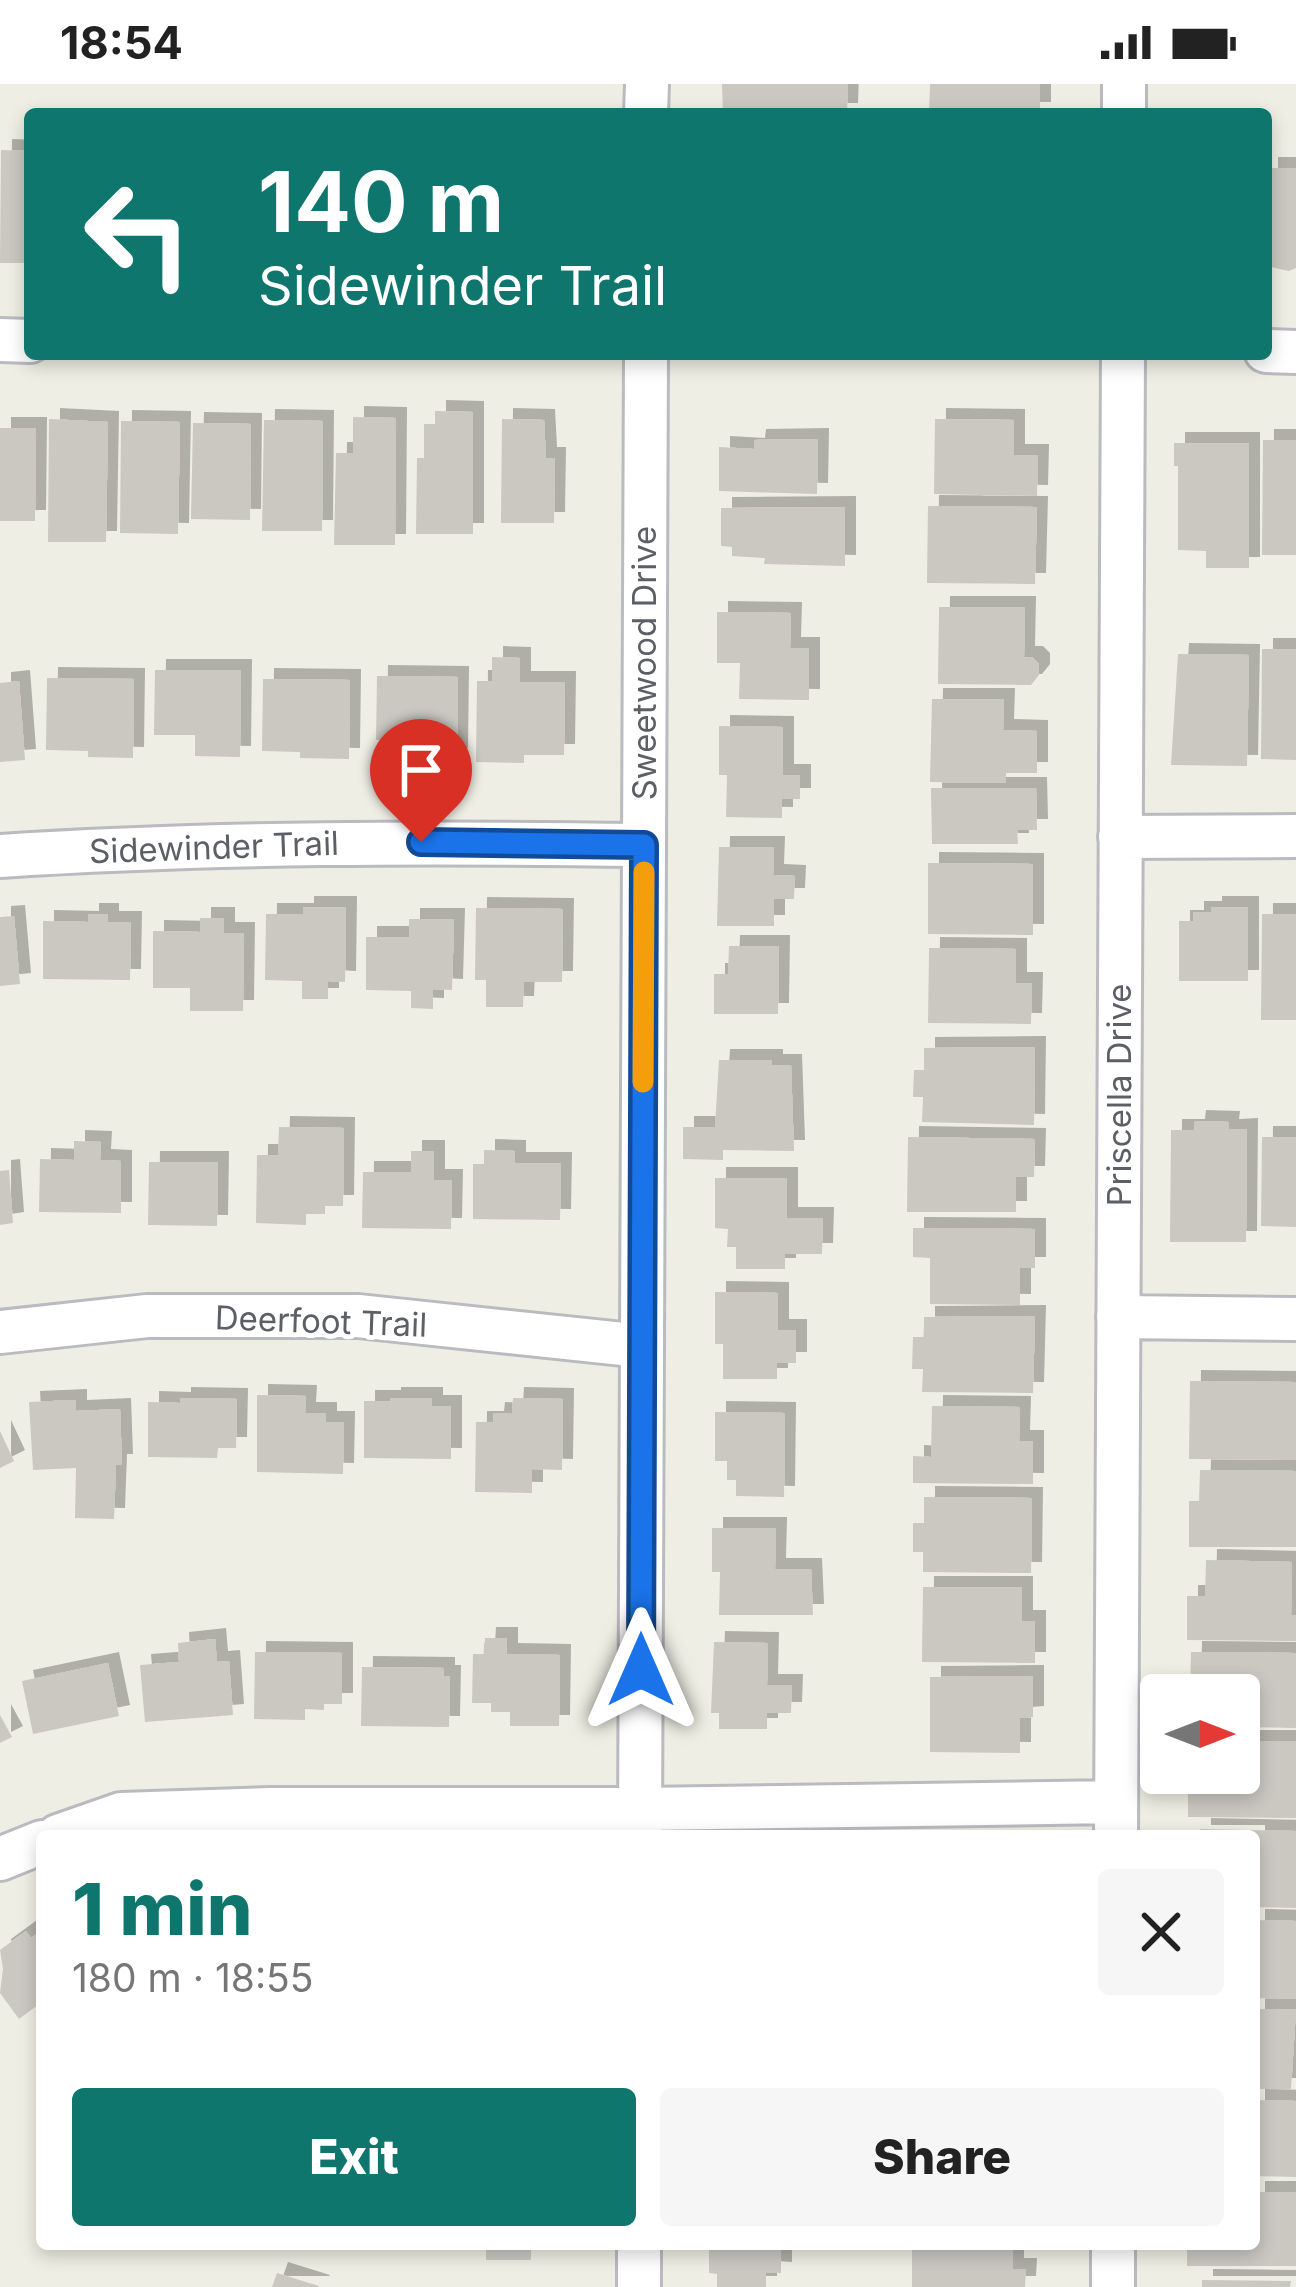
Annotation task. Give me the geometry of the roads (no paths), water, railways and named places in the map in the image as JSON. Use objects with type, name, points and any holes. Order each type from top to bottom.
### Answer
[{"type":"street","name":"Sweetwood Drive","points":[[640,1822],[646,360]]},
{"type":"street","name":"Priscella Drive","points":[[1115,1819],[1123,360]]},
{"type":"street","points":[[1120,837],[1296,836]]},
{"type":"street","name":"Sidewinder Trail","points":[[0,856],[123,848],[421,842],[644,845]]},
{"type":"street","name":"Deerfoot Trail","points":[[0,1332],[147,1316],[358,1316],[642,1346]]},
{"type":"street","points":[[1118,1316],[1296,1319]]},
{"type":"street","points":[[75,1830],[121,1814],[271,1808],[640,1822],[1115,1819]]},
{"type":"street","points":[[0,1859],[36,1844]]},
{"type":"street","points":[[639,2250],[639,2287]]},
{"type":"street","points":[[1113,2250],[1113,2287]]}]
